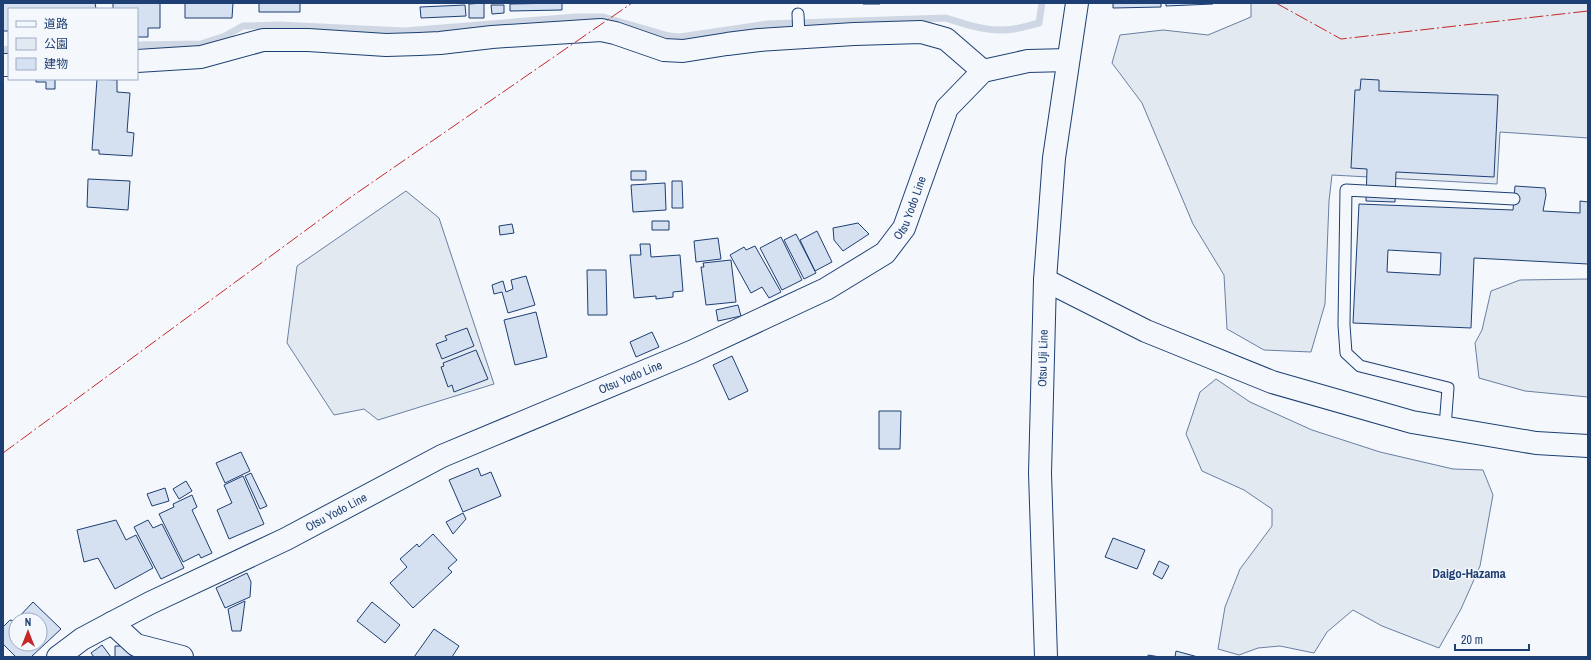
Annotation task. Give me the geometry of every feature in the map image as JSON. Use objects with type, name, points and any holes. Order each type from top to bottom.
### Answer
[{"type":"main road","points":[[138,61],[201,57],[264,40],[308,40],[373,44],[440,43],[499,36],[601,30],[615,33],[664,50],[683,51],[799,34],[921,32],[946,39],[983,71],[1028,61],[1068,60],[1077,3]]},
{"type":"main road","name":"Otsu Uji Line","points":[[1046,657],[1040,473],[1045,280],[1054,158],[1068,60]]},
{"type":"main road","name":"Otsu Yodo Line","points":[[58,657],[82,639],[150,603],[286,539],[442,456],[691,352],[826,289],[885,253],[904,228],[947,108],[983,71]]},
{"type":"main road","points":[[1045,280],[1146,331],[1272,382],[1412,422],[1536,443],[1588,446]]},
{"type":"main road","points":[[112,623],[136,645],[182,657]]},
{"type":"lane","points":[[798,14],[799,34]]},
{"type":"lane","points":[[1445,427],[1448,388],[1360,366],[1346,353],[1344,326],[1346,190],[1514,199]]},
{"type":"green space","points":[[1251,3],[1588,3],[1588,138],[1500,132],[1497,184],[1332,175],[1329,201],[1325,304],[1311,352],[1264,350],[1227,329],[1224,275],[1193,224],[1142,103],[1112,63],[1120,35],[1163,30],[1208,35],[1251,17]]},
{"type":"green space","points":[[406,191],[439,218],[494,384],[378,420],[364,409],[334,415],[287,343],[297,266]]},
{"type":"green space","points":[[1588,279],[1588,397],[1525,391],[1479,378],[1475,343],[1482,330],[1491,291],[1520,280]]},
{"type":"green space","points":[[1216,379],[1250,402],[1312,430],[1380,452],[1453,469],[1483,470],[1493,495],[1480,566],[1461,609],[1439,648],[1382,626],[1353,610],[1327,632],[1314,653],[1280,646],[1258,648],[1239,655],[1218,649],[1225,607],[1240,569],[1272,526],[1272,509],[1244,490],[1202,471],[1186,434],[1200,392]]},
{"type":"building","points":[[3,3],[95,3],[96,8],[8,8],[8,31],[3,31]]},
{"type":"building","points":[[113,3],[160,3],[160,28],[148,28],[148,37],[138,37],[138,8],[113,8]]},
{"type":"building","points":[[185,3],[233,3],[232,18],[185,18]]},
{"type":"building","points":[[259,3],[300,3],[300,12],[259,12]]},
{"type":"building","points":[[484,3],[484,18],[469,18],[469,4]]},
{"type":"building","points":[[562,3],[562,10],[510,11],[510,4]]},
{"type":"building","points":[[880,3],[880,4],[863,4]]},
{"type":"building","points":[[1113,3],[1161,3],[1161,7],[1113,8]]},
{"type":"building","points":[[1166,3],[1213,3],[1213,4],[1166,6]]},
{"type":"building","points":[[465,5],[466,16],[421,18],[420,7]]},
{"type":"building","points":[[491,5],[504,5],[504,13],[492,14]]},
{"type":"building","points":[[1361,79],[1379,80],[1379,91],[1498,95],[1494,177],[1396,172],[1395,202],[1366,201],[1367,169],[1351,168],[1355,90],[1360,90]]},
{"type":"building","points":[[36,80],[55,80],[55,89],[46,89],[46,82],[36,82]]},
{"type":"building","points":[[97,80],[117,80],[117,92],[130,93],[127,132],[134,133],[132,156],[99,154],[99,150],[92,150]]},
{"type":"building","points":[[631,171],[646,171],[646,180],[631,180]]},
{"type":"building","points":[[88,179],[130,181],[128,210],[87,207]]},
{"type":"building","points":[[672,181],[682,181],[683,208],[672,208]]},
{"type":"building","points":[[665,183],[666,210],[633,212],[631,185]]},
{"type":"building","points":[[1515,186],[1545,188],[1546,195],[1543,211],[1580,213],[1580,201],[1588,202],[1588,264],[1474,258],[1471,328],[1353,323],[1359,204],[1513,210]],"holes":[[[1388,250],[1441,253],[1440,275],[1387,272]]]},
{"type":"building","points":[[652,221],[669,221],[669,230],[652,230]]},
{"type":"building","points":[[858,223],[869,234],[843,251],[834,240],[833,228]]},
{"type":"building","points":[[512,224],[514,233],[500,235],[499,226]]},
{"type":"building","points":[[817,231],[832,262],[815,271],[800,240]]},
{"type":"building","points":[[796,234],[816,273],[804,279],[784,240]]},
{"type":"building","points":[[781,237],[802,280],[782,290],[760,248]]},
{"type":"building","points":[[718,238],[721,259],[696,262],[694,241]]},
{"type":"building","points":[[640,244],[650,244],[651,257],[680,255],[683,291],[673,292],[673,297],[656,299],[656,296],[634,298],[630,255],[641,255]]},
{"type":"building","points":[[755,246],[781,292],[769,298],[762,287],[751,293],[730,255],[744,247],[746,250]]},
{"type":"building","points":[[731,260],[736,302],[706,305],[701,267],[704,267],[703,263]]},
{"type":"building","points":[[587,270],[606,270],[607,315],[588,315]]},
{"type":"building","points":[[526,276],[535,305],[508,313],[502,292],[494,294],[492,285],[503,281],[506,292],[513,289],[511,280]]},
{"type":"building","points":[[738,305],[741,316],[718,321],[716,310]]},
{"type":"building","points":[[536,312],[547,357],[515,365],[504,320]]},
{"type":"building","points":[[467,328],[474,346],[442,359],[436,344],[447,340],[445,336]]},
{"type":"building","points":[[652,332],[659,347],[636,357],[630,342]]},
{"type":"building","points":[[476,350],[488,379],[454,392],[452,385],[448,387],[441,367],[444,366],[443,363]]},
{"type":"building","points":[[732,356],[748,391],[729,400],[713,365]]},
{"type":"building","points":[[879,411],[901,411],[900,449],[879,449]]},
{"type":"building","points":[[241,452],[250,471],[225,483],[216,463]]},
{"type":"building","points":[[478,468],[481,476],[491,472],[501,496],[463,512],[449,480]]},
{"type":"building","points":[[251,473],[267,506],[260,509],[245,476]]},
{"type":"building","points":[[243,476],[264,524],[229,539],[217,510],[232,503],[224,485]]},
{"type":"building","points":[[186,481],[192,491],[179,499],[173,489]]},
{"type":"building","points":[[165,488],[169,501],[152,506],[147,494]]},
{"type":"building","points":[[192,495],[197,507],[192,510],[212,553],[201,558],[199,554],[183,562],[159,514],[174,507],[173,504]]},
{"type":"building","points":[[463,513],[466,519],[453,534],[446,522]]},
{"type":"building","points":[[116,520],[126,540],[136,535],[153,568],[115,589],[98,558],[84,562],[77,530]]},
{"type":"building","points":[[148,520],[153,528],[162,524],[184,568],[161,579],[134,527]]},
{"type":"building","points":[[433,534],[457,560],[448,568],[452,572],[413,608],[390,583],[407,567],[400,559],[417,544],[419,547]]},
{"type":"building","points":[[1113,538],[1145,550],[1137,569],[1105,557]]},
{"type":"building","points":[[1159,561],[1169,566],[1162,579],[1153,574]]},
{"type":"building","points":[[247,573],[251,582],[250,597],[225,608],[216,588]]},
{"type":"building","points":[[245,601],[241,631],[232,631],[228,609]]},
{"type":"building","points":[[33,602],[43,612],[24,612]]},
{"type":"building","points":[[372,602],[400,625],[385,643],[357,621]]},
{"type":"building","points":[[48,616],[61,629],[48,641]]},
{"type":"building","points":[[8,622],[8,649],[3,644],[3,627]]},
{"type":"building","points":[[434,629],[459,646],[452,657],[414,657]]},
{"type":"building","points":[[102,645],[111,657],[94,657],[91,653]]},
{"type":"building","points":[[115,646],[130,646],[130,655],[135,655],[135,657],[115,657]]},
{"type":"building","points":[[1176,651],[1198,657],[1175,657]]},
{"type":"building","points":[[11,652],[36,652],[31,657],[16,657]]},
{"type":"building","points":[[1148,655],[1160,657],[1148,657]]},
{"type":"waterway","points":[[138,45],[201,44],[225,36],[243,26],[279,25],[405,31],[576,17],[603,17],[669,36],[680,37],[767,24],[946,18],[979,28],[1005,30],[1039,23],[1042,3]]},
{"type":"waterway","points":[[3,50],[8,49]]},
{"type":"power","points":[[3,453],[351,197],[632,3]]},
{"type":"power","points":[[1276,3],[1341,39],[1588,11]]},
{"type":"district","name":"Daigo-Hazama","points":[[1469,573]]}]
